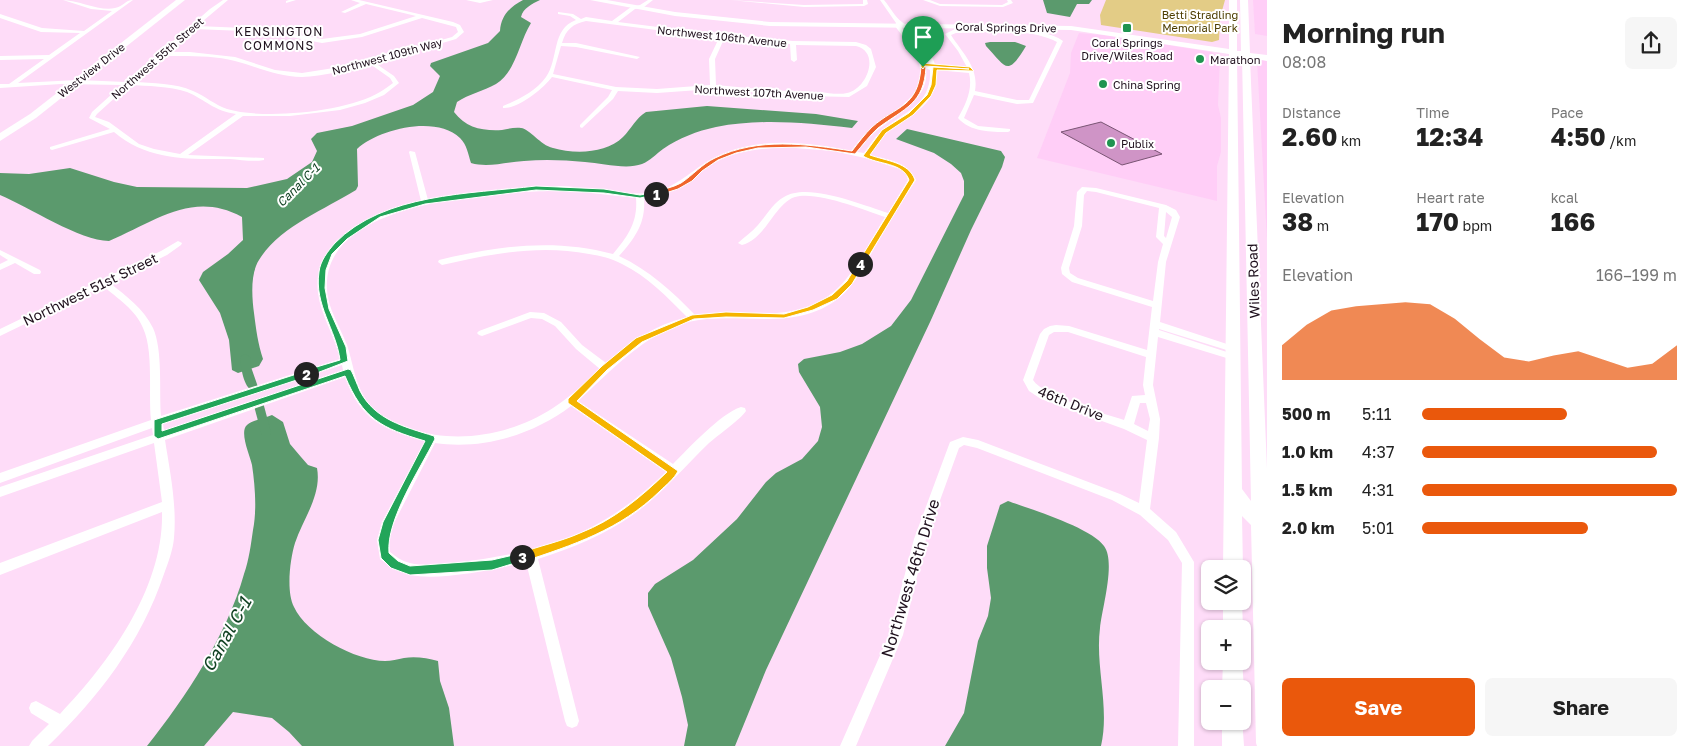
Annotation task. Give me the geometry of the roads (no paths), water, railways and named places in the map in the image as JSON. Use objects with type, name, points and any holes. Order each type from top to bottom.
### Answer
[{"type":"main road","name":"Westview Drive","points":[[0,138],[33,116],[66,86],[173,0]]},
{"type":"main road","name":"Westview Drive","points":[[0,130],[66,86],[181,0]]},
{"type":"main road","name":"Coral Springs Drive","points":[[594,0],[638,8],[770,24],[1085,28],[1239,51],[1267,53]]},
{"type":"main road","name":"Coral Springs Drive","points":[[612,0],[638,8]]},
{"type":"main road","name":"Wiles Road","points":[[1233,0],[1239,51],[1261,360],[1267,743]]},
{"type":"main road","name":"Wiles Road","points":[[1233,560],[1233,353],[1239,51],[1244,0]]},
{"type":"main road","name":"Coral Springs Drive","points":[[1239,51],[1267,58]]},
{"type":"main road","points":[[1233,353],[1261,360]]},
{"type":"main road","points":[[1233,491],[1243,505],[1263,523]]},
{"type":"main road","points":[[1233,730],[1233,746]]},
{"type":"street","points":[[65,0],[91,8],[116,10]]},
{"type":"street","points":[[0,93],[131,0]]},
{"type":"street","name":"Northwest 55th Street","points":[[114,130],[109,125],[92,118],[94,113],[226,0]]},
{"type":"street","points":[[353,0],[422,16]]},
{"type":"street","points":[[468,0],[480,2],[491,0]]},
{"type":"street","points":[[614,22],[651,0]]},
{"type":"street","points":[[724,0],[858,6],[866,4],[865,0]]},
{"type":"street","points":[[866,156],[884,132],[911,114],[929,95],[933,85],[934,67],[930,57],[901,25],[882,0]]},
{"type":"street","points":[[925,0],[933,4],[1009,2]]},
{"type":"street","points":[[343,12],[365,3]]},
{"type":"street","points":[[622,24],[638,8]]},
{"type":"street","name":"Northwest 106th Avenue","points":[[560,13],[571,15],[580,20],[596,19],[722,38],[864,46],[869,50],[873,67],[865,85],[849,95]]},
{"type":"street","points":[[0,16],[41,30],[84,32]]},
{"type":"street","points":[[193,27],[255,30],[310,40],[331,40],[402,24],[422,16]]},
{"type":"street","name":"Northwest 109th Way","points":[[163,54],[190,54],[228,58],[251,63],[274,72],[302,76],[336,71],[370,62],[454,38],[461,32],[458,26],[451,23],[422,16]]},
{"type":"street","points":[[505,108],[516,104],[530,94],[551,75],[559,44],[569,24],[580,20]]},
{"type":"street","points":[[853,153],[875,128],[901,110],[919,93],[922,83],[923,66],[920,57],[901,25]]},
{"type":"street","points":[[974,93],[1017,102],[1031,102],[1060,41],[1053,36],[1024,32],[950,32],[948,34],[962,52],[971,70],[974,93],[961,118],[970,125],[994,130],[1008,130]]},
{"type":"street","points":[[713,87],[712,59],[722,38]]},
{"type":"street","points":[[793,43],[794,60]]},
{"type":"street","points":[[559,44],[576,45],[637,57]]},
{"type":"street","points":[[0,58],[49,57]]},
{"type":"street","points":[[0,86],[19,88],[66,86],[114,87],[127,85],[180,88],[198,95],[214,106],[241,114],[283,116],[354,104],[389,90],[396,84],[392,77],[370,62]]},
{"type":"street","points":[[923,66],[971,70]]},
{"type":"street","name":"Northwest 107th Avenue","points":[[551,75],[616,89],[657,91],[713,87],[798,94],[849,95]]},
{"type":"street","points":[[582,126],[611,98],[616,89]]},
{"type":"street","points":[[180,156],[241,114]]},
{"type":"street","points":[[52,148],[114,130],[135,144],[152,151],[180,156],[262,159]]},
{"type":"street","points":[[806,146],[866,156],[903,167],[910,173],[912,180],[849,282],[835,297],[811,308],[784,316],[726,315],[692,317],[639,340],[605,368],[571,401],[537,422],[498,436],[462,440],[431,439],[403,431],[372,414],[357,394],[346,366],[342,347],[326,309],[322,288],[322,270],[329,254],[344,238],[378,216],[402,207],[425,202],[536,188],[604,191],[640,196],[676,188],[690,180],[716,159],[735,152],[758,147],[806,146]]},
{"type":"street","points":[[412,152],[425,202]]},
{"type":"street","points":[[1158,306],[1075,280],[1066,274],[1080,210],[1079,200],[1081,192],[1085,189],[1096,190],[1162,207],[1173,212],[1176,216],[1174,228],[1167,243],[1162,262],[1158,306],[1151,355],[1148,385],[1155,419],[1144,511],[1172,536],[1188,562],[1186,746]]},
{"type":"street","points":[[742,243],[755,236],[786,198],[802,192],[816,194],[890,216]]},
{"type":"street","points":[[614,257],[633,235],[642,212],[640,196]]},
{"type":"street","points":[[1162,207],[1160,237],[1167,243]]},
{"type":"street","name":"Northwest 51st Street","points":[[0,332],[164,253],[178,243]]},
{"type":"street","points":[[442,262],[526,246],[557,246],[614,257],[645,274],[692,317]]},
{"type":"street","points":[[0,252],[37,272]]},
{"type":"street","points":[[0,267],[15,260]]},
{"type":"street","points":[[37,746],[105,675],[136,627],[156,580],[168,539],[167,504],[158,436],[149,330],[139,313],[104,282]]},
{"type":"street","points":[[482,333],[530,315],[544,316],[558,324],[579,347],[605,368]]},
{"type":"street","name":"46th Drive","points":[[1151,355],[1069,329],[1056,328],[1048,330],[1045,334],[1028,380],[1033,388],[1045,396],[1128,426],[1154,438]]},
{"type":"street","points":[[1155,328],[1233,353]]},
{"type":"street","points":[[0,478],[157,422],[346,366]]},
{"type":"street","points":[[0,492],[346,366]]},
{"type":"street","points":[[1128,426],[1136,399],[1151,399]]},
{"type":"street","points":[[571,401],[674,471]]},
{"type":"street","points":[[431,439],[388,522],[383,540],[384,555],[394,565],[410,571],[492,565],[531,555],[583,537],[620,518],[650,494],[723,422],[741,411]]},
{"type":"street","name":"Northwest 46th Drive","points":[[848,746],[896,635],[920,539],[954,445],[963,441],[978,444],[1116,497],[1144,511]]},
{"type":"street","points":[[0,569],[167,504]]},
{"type":"street","points":[[531,555],[572,721]]},
{"type":"street","points":[[36,708],[61,723]]},
{"type":"water","points":[[523,0],[540,0],[528,7],[522,14],[521,17],[531,23],[508,72],[496,84],[457,102],[454,112],[469,125],[481,129],[495,130],[521,128],[548,146],[561,150],[580,152],[599,150],[616,143],[636,120],[646,112],[707,106],[816,114],[858,121],[852,128],[767,122],[716,127],[682,138],[663,149],[645,163],[636,166],[614,166],[554,160],[532,160],[490,165],[477,164],[471,163],[466,147],[460,138],[450,131],[437,127],[408,127],[379,136],[357,149],[358,186],[356,190],[290,229],[268,248],[259,260],[254,272],[252,293],[256,331],[263,359],[259,366],[238,373],[232,370],[229,340],[220,313],[199,280],[203,272],[228,254],[243,240],[242,217],[224,210],[207,207],[190,208],[158,218],[109,241],[97,240],[69,230],[0,195],[0,173],[29,174],[70,168],[137,187],[247,188],[287,179],[312,162],[317,151],[311,139],[317,133],[352,126],[413,105],[433,92],[440,76],[430,66],[431,63],[488,43],[500,31],[502,20],[507,12]]},
{"type":"water","points":[[1043,0],[1092,0],[1089,4],[1077,4],[1070,17],[1047,13]]},
{"type":"water","points":[[1015,42],[1026,46],[1015,62],[1010,66],[1006,66],[986,46],[985,43]]},
{"type":"water","points":[[907,129],[1001,151],[1005,157],[1002,167],[766,670],[735,746],[684,746],[688,725],[682,697],[671,658],[648,606],[648,593],[655,584],[693,560],[737,519],[766,482],[776,473],[802,459],[818,441],[822,427],[820,407],[799,372],[798,364],[804,359],[840,352],[862,344],[891,326],[911,300],[964,195],[964,181],[961,173],[934,153],[896,139]]},
{"type":"water","points":[[272,415],[283,422],[290,444],[301,457],[308,465],[317,468],[317,488],[311,507],[298,534],[292,558],[289,584],[294,607],[300,617],[320,636],[360,656],[385,661],[412,657],[438,661],[440,681],[449,708],[454,746],[302,746],[272,718],[233,712],[204,746],[147,746],[176,707],[204,664],[237,597],[249,558],[255,514],[252,465],[244,433],[247,425]]},
{"type":"water","points":[[1008,501],[1087,532],[1104,546],[1107,553],[1109,574],[1099,643],[1104,717],[1101,746],[945,746],[964,713],[978,641],[988,616],[991,598],[987,568],[987,546],[1000,505]]},
{"type":"waterway","name":"Canal C-1","points":[[245,357],[246,367],[253,387]]},
{"type":"waterway","name":"Canal C-1","points":[[259,406],[266,432]]},
{"type":"place","name":"Coral Springs Drive/Wiles Road","points":[[1127,28]]},
{"type":"place","name":"Marathon","points":[[1200,59]]},
{"type":"place","name":"China Spring","points":[[1103,84]]},
{"type":"place","name":"Publix","points":[[1111,143]]},
{"type":"district","name":"KENSINGTON COMMONS","points":[[279,38]]},
{"type":"park label","name":"Betti Stradling Memorial Park","points":[[1200,20]]}]
